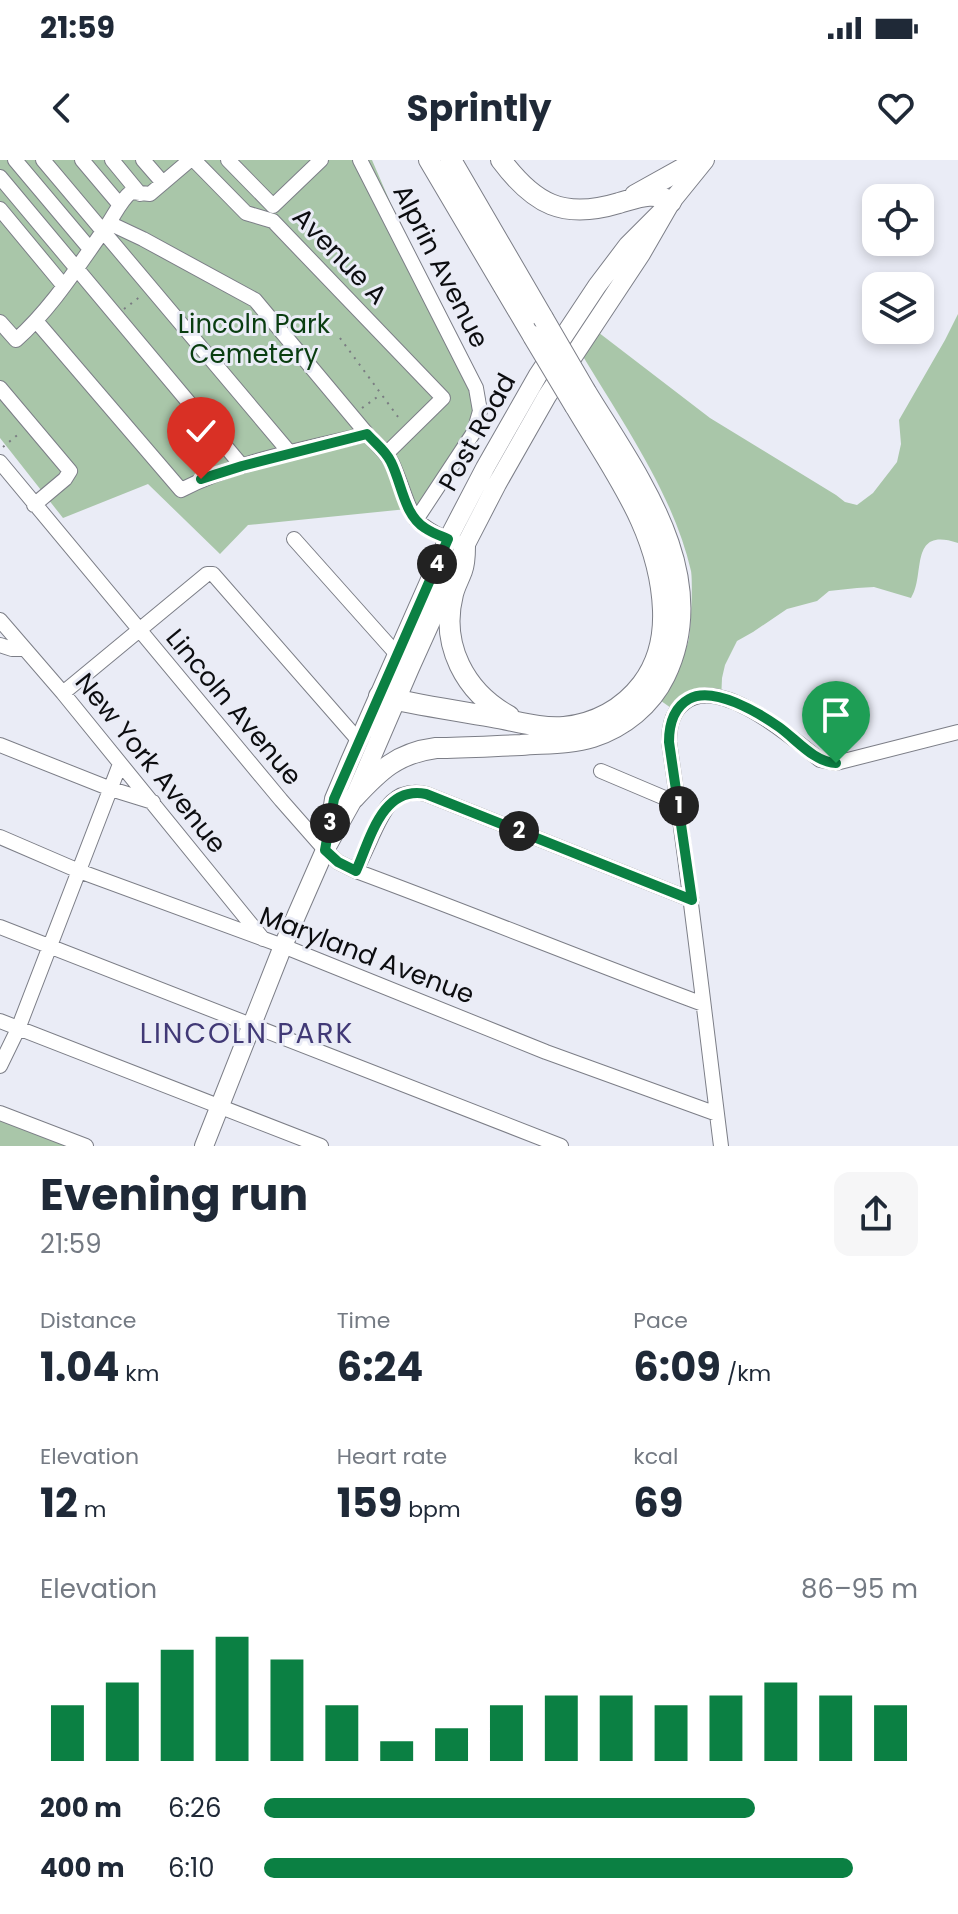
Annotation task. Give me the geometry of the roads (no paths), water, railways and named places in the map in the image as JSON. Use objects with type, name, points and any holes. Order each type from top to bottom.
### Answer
[{"type":"highway","points":[[354,798],[387,765],[419,751],[560,743],[611,729],[634,715],[661,684],[674,655],[679,629],[679,587],[672,552],[654,505],[581,399],[429,160]]},
{"type":"highway","points":[[451,160],[538,327]]},
{"type":"highway","points":[[501,160],[525,189],[538,199],[554,205],[589,210],[651,195],[662,196],[671,202]]},
{"type":"highway","points":[[621,203],[698,160]]},
{"type":"highway","points":[[387,698],[546,726],[566,726],[587,723],[613,711],[629,699],[647,678],[662,635],[661,579],[649,537],[581,399]]},
{"type":"highway","points":[[457,543],[463,568],[452,595],[450,615],[455,657],[472,687],[488,703],[528,723]]},
{"type":"main road","name":"Post Road","points":[[325,850],[334,799],[359,741],[410,668],[485,468],[538,375],[597,286],[628,245],[671,202],[705,160]]},
{"type":"main road","name":"Post Road","points":[[204,1146],[283,946],[325,850],[354,798],[387,698],[396,654],[457,543]]},
{"type":"street","points":[[15,160],[90,249]]},
{"type":"street","points":[[43,160],[106,227],[151,288],[290,453]]},
{"type":"street","points":[[82,160],[120,205]]},
{"type":"street","points":[[112,160],[140,194]]},
{"type":"street","points":[[143,160],[163,183]]},
{"type":"street","points":[[228,160],[273,206],[321,160]]},
{"type":"street","name":"Alprin Avenue","points":[[360,160],[476,388],[480,411],[474,432],[416,520]]},
{"type":"street","points":[[0,322],[16,340],[37,322],[131,192],[150,194],[185,162]]},
{"type":"street","name":"Avenue A","points":[[185,162],[246,213],[273,221],[443,398],[386,454]]},
{"type":"street","points":[[0,177],[242,466]]},
{"type":"street","points":[[0,209],[63,285]]},
{"type":"street","points":[[106,227],[143,239],[255,300],[386,454],[416,520],[457,543]]},
{"type":"street","points":[[37,322],[181,490],[201,479],[242,466],[367,434]]},
{"type":"street","points":[[0,388],[70,471],[34,505]]},
{"type":"street","name":"Lincoln Avenue","points":[[0,462],[138,631],[281,800],[338,862],[703,1004]]},
{"type":"street","points":[[294,539],[410,668]]},
{"type":"street","points":[[63,693],[207,574],[213,574],[359,741]]},
{"type":"street","name":"New York Avenue","points":[[0,620],[263,939]]},
{"type":"street","points":[[0,645],[25,649]]},
{"type":"street","points":[[721,1146],[669,734],[676,711],[692,697],[719,698],[755,712],[827,763],[958,732]]},
{"type":"street","points":[[0,745],[153,803]]},
{"type":"street","points":[[0,1066],[18,1029],[120,764]]},
{"type":"street","points":[[601,771],[679,804]]},
{"type":"street","points":[[356,871],[389,804],[404,794],[416,792],[692,900]]},
{"type":"street","name":"Maryland Avenue","points":[[0,837],[79,871],[283,946],[546,1052],[717,1114]]},
{"type":"street","points":[[0,927],[251,1027],[314,1058],[561,1146]]},
{"type":"street","points":[[0,1021],[321,1146]]},
{"type":"street","points":[[0,1113],[86,1146]]},
{"type":"district","name":"LINCOLN PARK","points":[[247,1033]]},
{"type":"park label","name":"Lincoln Park Cemetery","points":[[254,339]]}]
